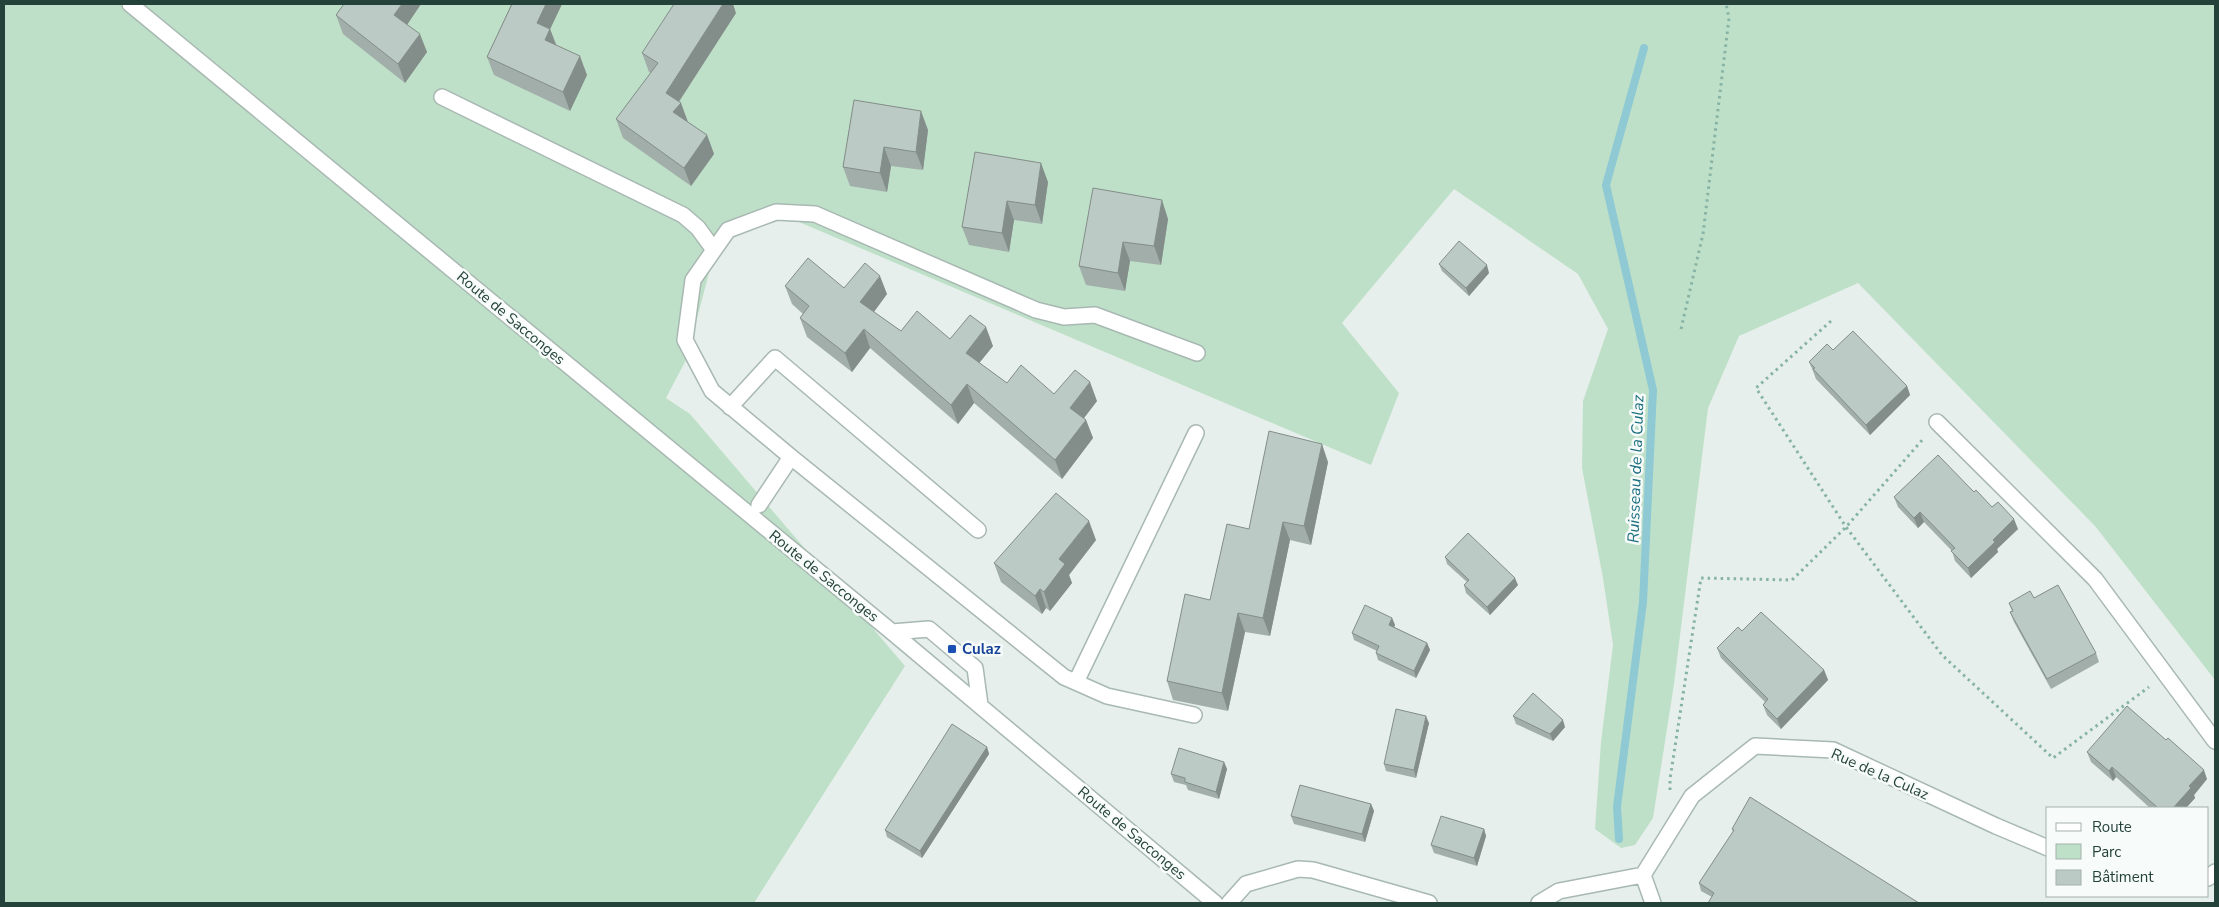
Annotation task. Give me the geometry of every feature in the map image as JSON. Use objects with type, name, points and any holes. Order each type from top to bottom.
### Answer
[{"type":"street","name":"Route de Sacconges","points":[[130,4],[892,632],[1216,903]]},
{"type":"street","points":[[442,98],[683,215],[698,228],[714,250]]},
{"type":"street","points":[[1194,714],[1107,696],[1064,677],[712,391],[685,340],[693,280],[728,230],[776,212],[815,214],[1036,310],[1064,316],[1095,315],[1197,353]]},
{"type":"street","points":[[730,407],[775,358],[978,530]]},
{"type":"street","points":[[1937,422],[2095,580],[2215,741]]},
{"type":"street","points":[[1076,682],[1196,433]]},
{"type":"street","points":[[759,505],[791,457]]},
{"type":"street","name":"Route de Sacconges","points":[[892,632],[929,630],[975,668],[980,705]]},
{"type":"street","name":"Rue de la Culaz","points":[[1643,875],[1692,796],[1755,746],[1833,750],[1996,826],[2046,847]]},
{"type":"street","points":[[1229,903],[1246,884],[1298,868],[1313,870],[1428,903]]},
{"type":"street","points":[[1539,903],[1559,891],[1643,875],[1653,903]]},
{"type":"path","points":[[1681,329],[1702,234],[1729,18],[1726,4]]},
{"type":"path","points":[[1831,321],[1756,388],[1846,526],[1942,655],[2053,758],[2166,674]]},
{"type":"path","points":[[1671,829],[1670,779],[1701,578],[1792,580],[1846,526],[1937,422]]},
{"type":"green space","points":[[4,4],[2215,4],[2215,680],[2095,526],[1858,283],[1739,336],[1708,408],[1674,684],[1653,818],[1635,845],[1621,848],[1595,829],[1601,742],[1613,645],[1603,578],[1582,468],[1583,401],[1608,329],[1578,274],[1454,189],[1342,323],[1399,393],[1371,465],[766,208],[714,254],[686,360],[666,398],[690,414],[905,666],[754,903],[4,903]]},
{"type":"building","points":[[344,4],[402,4],[394,15],[420,34],[398,64],[336,15]]},
{"type":"building","points":[[512,4],[546,4],[537,23],[550,29],[545,40],[580,56],[563,92],[487,57]]},
{"type":"building","points":[[674,4],[723,4],[666,93],[681,103],[673,112],[707,135],[684,168],[616,119],[658,63],[642,53]]},
{"type":"building","points":[[854,100],[921,111],[916,152],[884,147],[880,173],[843,167]]},
{"type":"building","points":[[975,152],[1041,163],[1035,205],[1007,201],[1002,233],[962,227]]},
{"type":"building","points":[[1093,188],[1162,200],[1154,246],[1123,242],[1118,273],[1079,266]]},
{"type":"building","points":[[1459,241],[1487,265],[1466,288],[1439,264]]},
{"type":"building","points":[[808,258],[844,288],[865,263],[880,276],[860,302],[901,331],[917,311],[950,339],[970,315],[986,327],[966,353],[1007,383],[1021,365],[1054,394],[1075,370],[1090,382],[1070,408],[1086,420],[1055,460],[967,384],[951,405],[864,329],[845,353],[800,318],[809,306],[785,286]]},
{"type":"building","points":[[1853,331],[1907,386],[1866,425],[1813,369],[1815,368],[1809,362],[1827,344],[1833,350]]},
{"type":"building","points":[[1269,431],[1322,444],[1304,526],[1283,522],[1263,618],[1238,613],[1222,693],[1167,681],[1185,594],[1210,600],[1227,524],[1249,529]]},
{"type":"building","points":[[1938,455],[1974,492],[1976,490],[1992,507],[1998,502],[2014,519],[1993,540],[1995,542],[1968,568],[1951,551],[1955,548],[1920,512],[1914,518],[1894,497]]},
{"type":"building","points":[[1056,493],[1089,521],[1059,559],[1065,564],[1044,592],[1040,589],[1035,596],[994,563]]},
{"type":"building","points":[[1468,533],[1515,578],[1487,607],[1464,585],[1469,580],[1445,557]]},
{"type":"building","points":[[2058,585],[2096,653],[2047,679],[2010,612],[2013,611],[2009,603],[2030,591],[2034,598]]},
{"type":"building","points":[[1365,605],[1392,618],[1389,625],[1427,643],[1414,671],[1376,653],[1379,646],[1352,633]]},
{"type":"building","points":[[1761,612],[1824,670],[1777,719],[1763,705],[1768,699],[1717,648],[1738,627],[1742,631]]},
{"type":"building","points":[[1533,693],[1563,720],[1550,734],[1513,716]]},
{"type":"building","points":[[2127,706],[2166,740],[2168,738],[2204,770],[2189,786],[2191,788],[2174,807],[2157,807],[2112,767],[2109,771],[2087,752]]},
{"type":"building","points":[[1396,709],[1426,716],[1414,770],[1384,764]]},
{"type":"building","points":[[952,724],[987,747],[920,851],[885,830]]},
{"type":"building","points":[[1179,748],[1224,762],[1216,792],[1185,782],[1185,778],[1171,774]]},
{"type":"building","points":[[1300,785],[1371,804],[1362,834],[1291,816]]},
{"type":"building","points":[[1750,797],[1919,903],[1708,903],[1714,893],[1699,883],[1734,830],[1732,829]]},
{"type":"building","points":[[1441,816],[1484,829],[1474,858],[1431,845]]},
{"type":"waterway","name":"Ruisseau de la Culaz","points":[[1619,839],[1617,807],[1643,602],[1653,390],[1606,185],[1644,48]]},
{"type":"place","name":"Culaz","points":[[952,649]]}]
